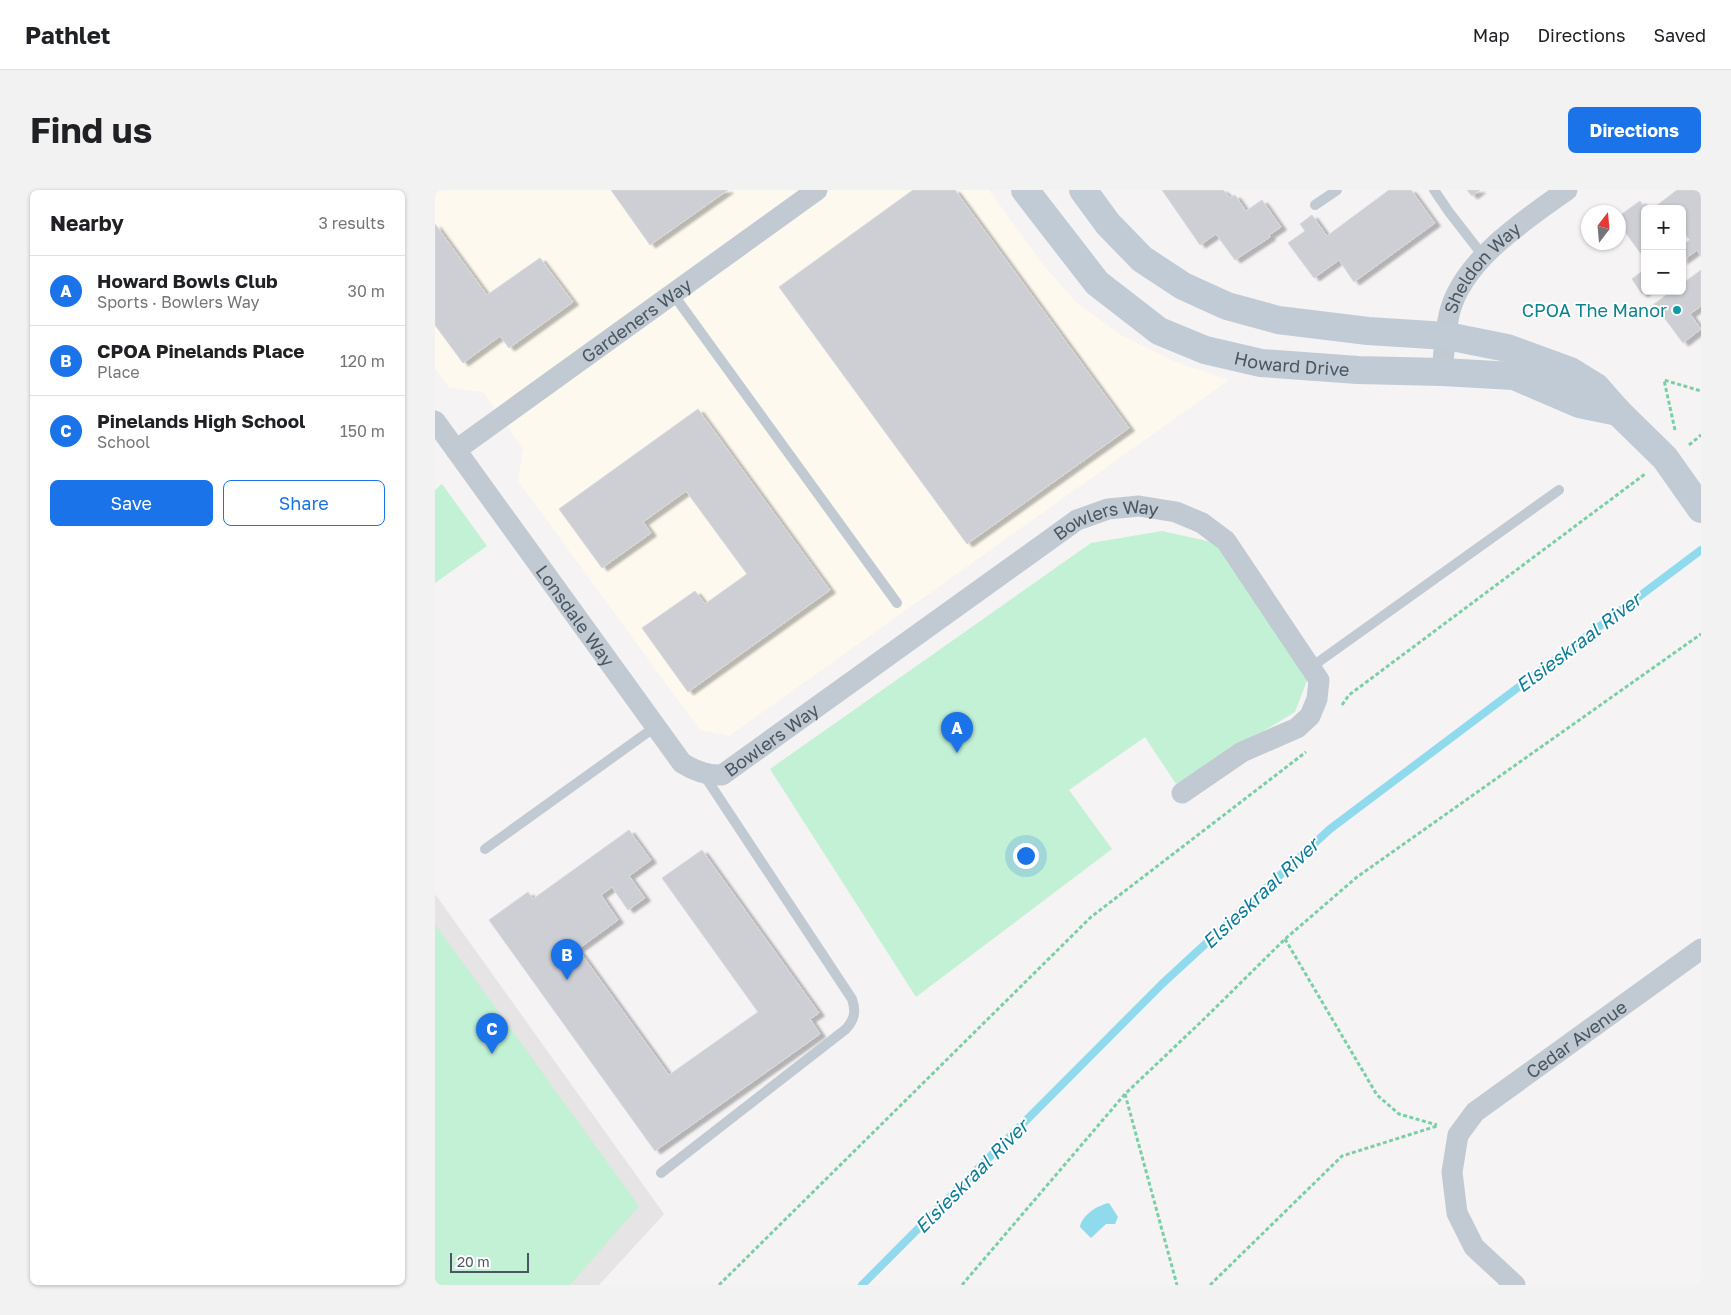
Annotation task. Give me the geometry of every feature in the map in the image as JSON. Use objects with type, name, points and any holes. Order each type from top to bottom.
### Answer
[{"type":"street","name":"Gardeners Way","points":[[456,450],[817,190]]},
{"type":"street","name":"Howard Drive","points":[[1025,190],[1097,283],[1159,331],[1205,350],[1261,363],[1358,370],[1514,376],[1579,404],[1618,412]]},
{"type":"street","points":[[1083,190],[1108,224],[1142,259],[1183,286],[1227,306],[1278,320],[1368,331],[1447,336],[1507,348],[1570,371],[1596,387],[1618,412],[1665,458],[1701,509]]},
{"type":"street","name":"Sheldon Way","points":[[1442,372],[1449,314],[1460,287],[1484,257],[1499,242],[1567,190]]},
{"type":"street","name":"Lonsdale Way","points":[[435,421],[682,763],[703,773]]},
{"type":"street","name":"Bowlers Way","points":[[703,773],[722,775],[1077,520],[1108,509],[1139,506],[1176,512],[1202,523],[1226,541],[1319,680],[1317,699],[1310,716],[1297,728],[1242,752],[1182,793]]},
{"type":"street","name":"Cedar Avenue","points":[[1458,1135],[1475,1112],[1701,949]]},
{"type":"street","points":[[1458,1135],[1452,1172],[1457,1213],[1474,1247],[1515,1285]]},
{"type":"lane","points":[[1315,204],[1337,190]]},
{"type":"lane","points":[[1434,190],[1484,257]]},
{"type":"lane","points":[[673,294],[897,603]]},
{"type":"lane","points":[[1310,668],[1559,490]]},
{"type":"lane","points":[[485,849],[655,727]]},
{"type":"lane","points":[[661,1173],[846,1029],[853,1022],[856,1009],[852,999],[703,773]]},
{"type":"path","points":[[1676,431],[1664,380],[1701,391]]},
{"type":"path","points":[[1683,449],[1701,435]]},
{"type":"path","points":[[1337,710],[1349,695],[1650,470]]},
{"type":"path","points":[[962,1285],[1125,1094],[1202,1022],[1285,940],[1357,877],[1701,634]]},
{"type":"path","points":[[719,1285],[1091,917],[1308,750]]},
{"type":"path","points":[[1285,940],[1377,1095],[1399,1114],[1438,1126],[1458,1135]]},
{"type":"path","points":[[1125,1094],[1177,1285]]},
{"type":"path","points":[[1210,1285],[1341,1156],[1438,1126]]},
{"type":"shaded area","points":[[435,190],[989,190],[1040,261],[1076,302],[1121,335],[1176,362],[1229,380],[729,736],[700,730],[518,481],[523,449],[483,392],[449,388],[435,368]]},
{"type":"shaded area","points":[[435,894],[664,1214],[599,1285],[435,1285]]},
{"type":"green space","points":[[442,484],[487,546],[435,583],[435,490]]},
{"type":"green space","points":[[1162,531],[1216,543],[1308,678],[1295,712],[1176,784],[1145,737],[1069,790],[1112,849],[916,997],[770,769],[1091,543]]},
{"type":"green space","points":[[435,924],[639,1206],[570,1285],[435,1285]]},
{"type":"water","points":[[1109,1203],[1118,1217],[1115,1224],[1106,1224],[1091,1238],[1080,1227],[1081,1223],[1091,1211]]},
{"type":"building","points":[[611,190],[728,190],[650,245]]},
{"type":"building","points":[[913,190],[955,190],[1129,428],[967,544],[779,287]]},
{"type":"building","points":[[1162,190],[1223,190],[1230,198],[1235,195],[1246,211],[1262,200],[1281,227],[1269,235],[1270,237],[1235,260],[1216,234],[1200,245]]},
{"type":"building","points":[[1389,190],[1411,190],[1435,223],[1354,282],[1339,260],[1314,278],[1288,243],[1305,231],[1300,224],[1312,215],[1327,236]]},
{"type":"building","points":[[1467,190],[1480,190],[1472,196]]},
{"type":"building","name":"CPOA The Manor","points":[[1677,190],[1701,190],[1701,256],[1697,250],[1686,258],[1686,242],[1690,240],[1686,236],[1686,205],[1657,205]]},
{"type":"building","name":"CPOA The Manor","points":[[1640,201],[1643,205],[1641,205],[1641,254],[1626,233],[1626,211]]},
{"type":"building","points":[[435,224],[487,295],[540,258],[573,302],[509,348],[500,336],[463,363],[435,325]]},
{"type":"building","name":"CPOA The Manor","points":[[1701,270],[1701,306],[1690,314],[1701,329],[1683,343],[1654,304],[1666,295],[1686,295],[1686,281]]},
{"type":"building","points":[[1641,272],[1641,292],[1632,279]]},
{"type":"building","points":[[698,409],[830,590],[688,692],[642,628],[695,591],[705,604],[747,574],[686,491],[643,522],[651,533],[602,568],[559,509]]},
{"type":"building","points":[[629,830],[651,860],[629,876],[645,898],[628,910],[612,887],[601,895],[618,920],[578,949],[669,1075],[758,1012],[662,878],[702,850],[819,1013],[810,1019],[820,1034],[655,1151],[489,920],[528,892],[533,899]]},
{"type":"waterway","name":"Elsieskraal River","points":[[862,1285],[1162,984],[1330,829],[1701,550]]},
{"type":"place","name":"CPOA The Manor","points":[[1677,310]]},
{"type":"place","name":"Howard Bowls Club","points":[[957,753]]},
{"type":"place","name":"CPOA Pinelands Place","points":[[567,980]]},
{"type":"place","name":"Pinelands High School","points":[[492,1054]]}]
